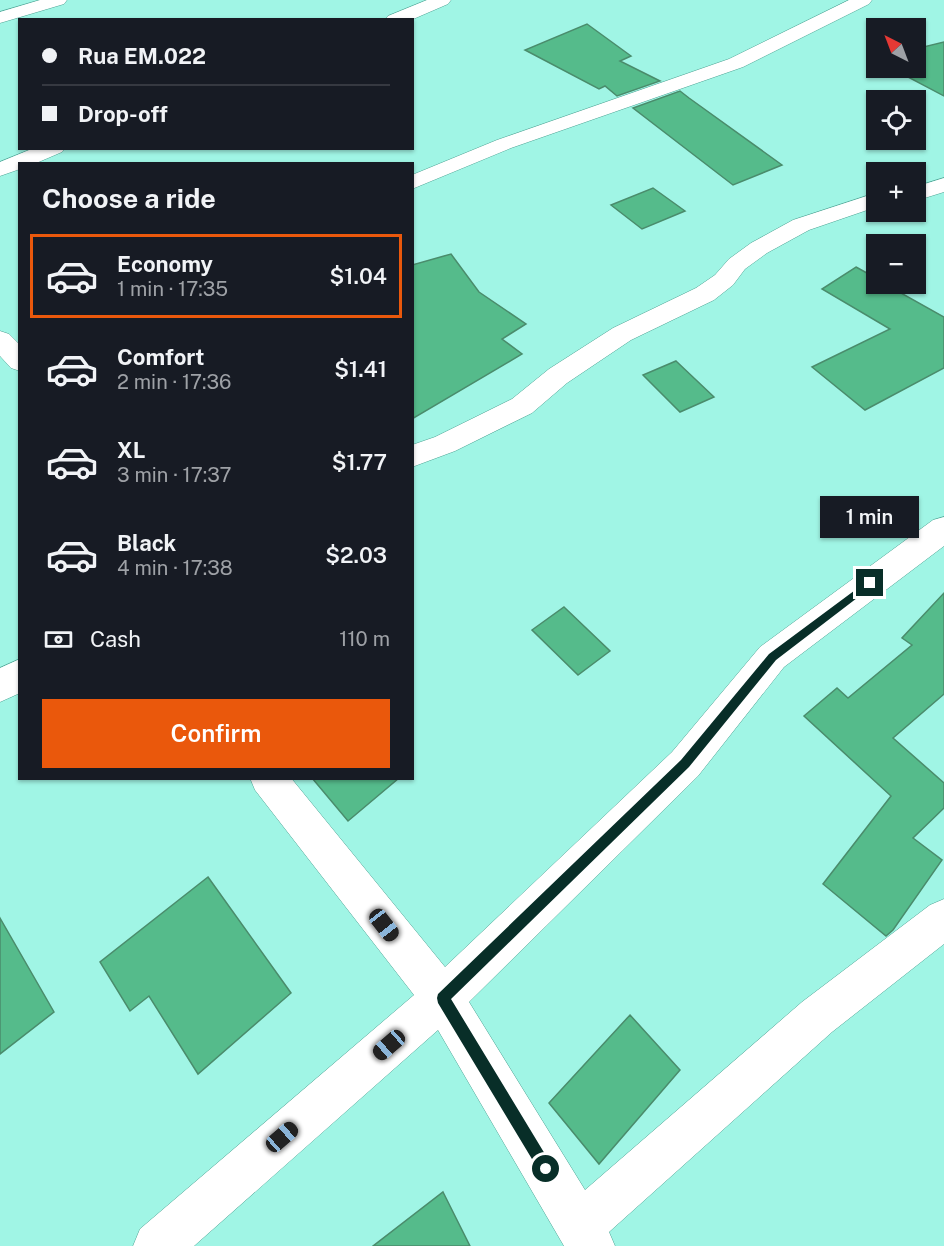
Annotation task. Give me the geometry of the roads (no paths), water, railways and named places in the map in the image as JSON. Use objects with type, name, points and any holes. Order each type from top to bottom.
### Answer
[{"type":"street","points":[[0,18],[58,0]]},
{"type":"street","points":[[399,18],[442,0]]},
{"type":"street","points":[[414,182],[504,144],[736,63],[863,0]]},
{"type":"street","points":[[18,162],[50,150]]},
{"type":"street","points":[[0,169],[18,162]]},
{"type":"street","points":[[926,191],[944,185]]},
{"type":"street","points":[[414,455],[445,444],[522,406],[558,376],[622,334],[705,294],[724,280],[737,264],[759,248],[801,225],[866,203]]},
{"type":"street","points":[[157,1246],[443,998],[685,764],[772,657],[944,529]]},
{"type":"street","points":[[0,687],[18,675]]},
{"type":"street","points":[[270,780],[443,998],[586,1236],[817,1017],[944,919]]}]
